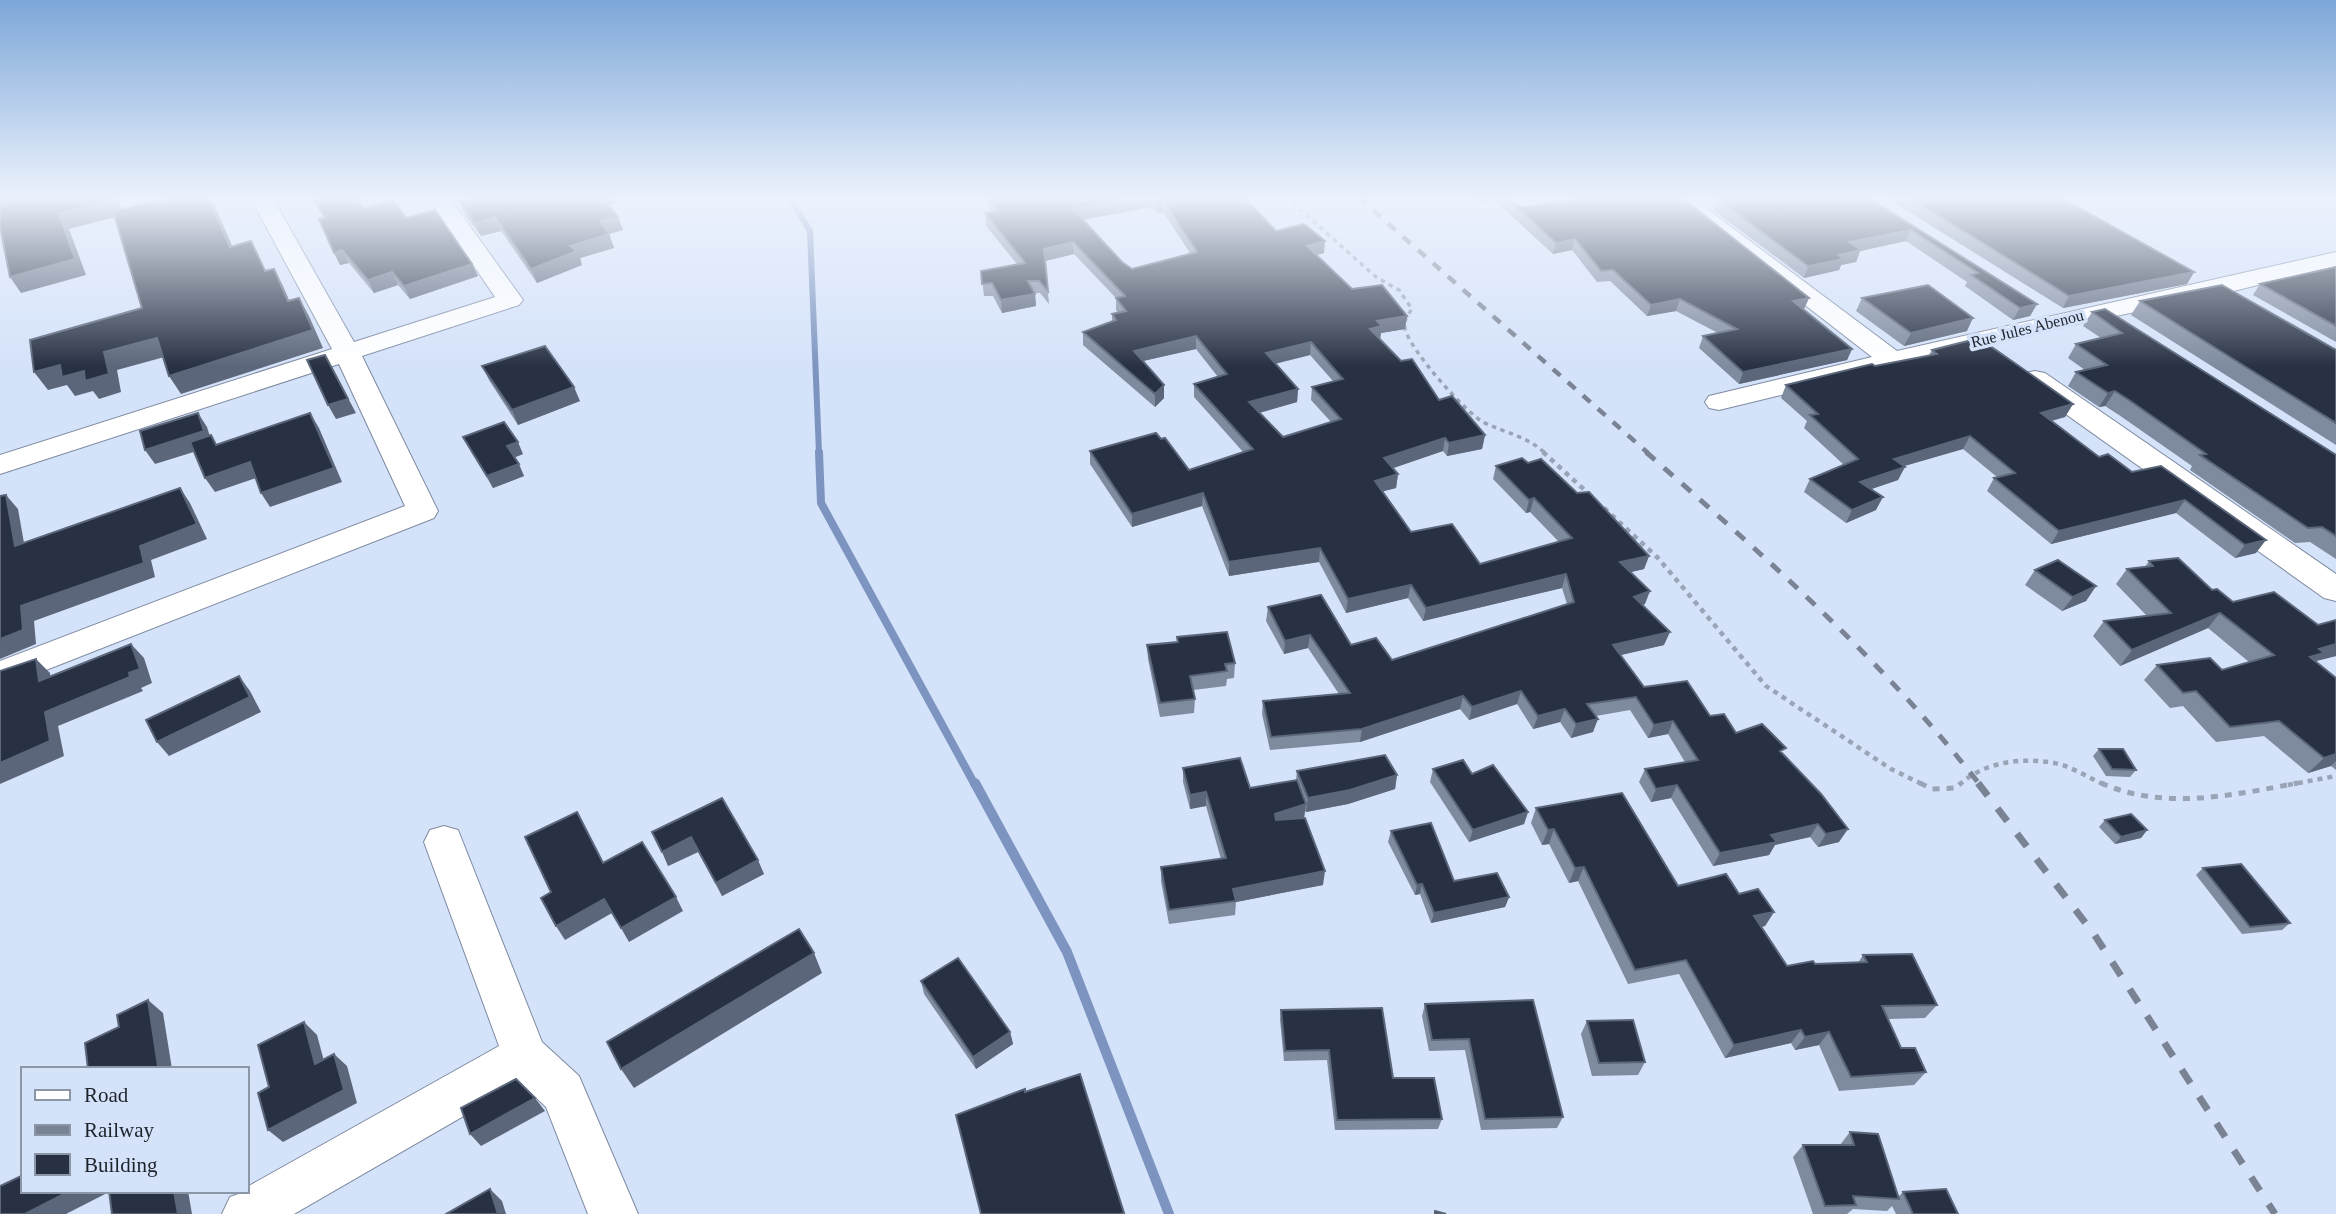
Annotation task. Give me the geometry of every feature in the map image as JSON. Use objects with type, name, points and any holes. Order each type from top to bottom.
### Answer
[{"type":"street","points":[[0,675],[424,510],[347,352],[292,254]]},
{"type":"street","points":[[0,465],[510,300],[478,254]]},
{"type":"street","points":[[1752,254],[1894,361]]},
{"type":"street","name":"Rue Jules Abenou","points":[[1719,402],[2058,320],[2217,288],[2336,259]]},
{"type":"street","points":[[2183,269],[2253,309]]},
{"type":"street","points":[[2035,306],[2058,320]]},
{"type":"street","points":[[2101,311],[2136,333]]},
{"type":"street","points":[[1978,340],[2336,590]]},
{"type":"street","points":[[444,842],[525,1056],[563,1092],[613,1214]]},
{"type":"street","points":[[247,1214],[525,1056]]},
{"type":"path","points":[[1350,254],[1376,277],[1408,299],[1412,309],[1405,319],[1405,330],[1413,351],[1481,421],[1533,442],[1591,496]]},
{"type":"path","points":[[1600,505],[1658,558],[1766,686],[1891,769],[1932,789],[1956,788],[1971,774],[2002,762],[2054,763],[2119,791],[2168,800],[2235,795],[2336,776]]},
{"type":"building","points":[[5,254],[73,254],[75,259],[10,277]]},
{"type":"building","points":[[126,254],[257,254],[265,271],[274,269],[288,301],[299,298],[313,330],[169,376],[157,338],[104,352],[109,374],[85,381],[84,371],[62,377],[60,365],[34,372],[30,340],[142,308]]},
{"type":"building","points":[[345,254],[465,254],[472,264],[404,286],[392,272],[368,280]]},
{"type":"building","points":[[520,254],[570,254],[531,269]]},
{"type":"building","points":[[1018,254],[1044,254],[1048,291],[1039,281],[1028,281],[1035,294],[1001,300],[992,283],[982,284],[981,271],[1025,263]]},
{"type":"building","points":[[1084,254],[1114,254],[1132,269],[1191,254],[1315,254],[1352,289],[1382,285],[1407,316],[1377,321],[1382,326],[1370,329],[1401,361],[1412,359],[1439,400],[1452,396],[1485,435],[1449,443],[1445,438],[1384,458],[1398,474],[1375,481],[1411,532],[1452,524],[1480,564],[1572,538],[1534,498],[1529,500],[1496,466],[1522,458],[1528,463],[1541,459],[1577,493],[1589,492],[1649,556],[1620,562],[1650,591],[1634,597],[1670,632],[1613,645],[1644,687],[1687,681],[1710,716],[1724,714],[1736,733],[1762,724],[1786,748],[1780,751],[1821,794],[1848,829],[1826,834],[1818,824],[1771,835],[1777,842],[1720,853],[1677,785],[1656,789],[1645,769],[1698,760],[1673,721],[1654,725],[1636,697],[1587,704],[1598,719],[1576,724],[1565,709],[1538,716],[1521,691],[1472,707],[1463,696],[1362,729],[1271,737],[1263,701],[1350,693],[1310,635],[1285,641],[1268,607],[1321,595],[1351,645],[1376,638],[1392,660],[1574,602],[1566,574],[1426,608],[1411,585],[1348,599],[1320,548],[1229,562],[1203,493],[1132,514],[1090,451],[1156,433],[1161,439],[1165,438],[1189,470],[1253,449],[1194,384],[1227,374],[1196,336],[1134,351],[1164,385],[1155,394],[1083,332],[1116,320],[1112,314],[1126,311],[1116,298],[1125,296]],"holes":[[[1311,342],[1343,379],[1312,387],[1341,419],[1283,437],[1249,402],[1298,389],[1266,353]]]},
{"type":"building","points":[[1587,254],[1753,254],[1809,298],[1793,301],[1852,349],[1743,372],[1703,336],[1737,329],[1680,299],[1651,305],[1613,270],[1601,271]]},
{"type":"building","points":[[1791,254],[1844,254],[1838,255],[1844,259],[1808,266]]},
{"type":"building","points":[[1948,254],[1957,254],[2037,304],[2020,308],[1971,275],[1978,273]]},
{"type":"building","points":[[2000,254],[2161,254],[2194,272],[2069,296]]},
{"type":"building","points":[[2336,267],[2336,326],[2260,284]]},
{"type":"building","points":[[1928,285],[1973,318],[1911,333],[1862,298]]},
{"type":"building","points":[[2222,285],[2336,350],[2336,423],[2140,301]]},
{"type":"building","points":[[2105,309],[2336,455],[2336,536],[2322,527],[2308,528],[2200,455],[2206,454],[2129,400],[2115,391],[2108,393],[2076,372],[2107,365],[2076,344],[2122,333],[2092,312]]},
{"type":"building","points":[[1979,338],[2073,404],[2041,413],[2099,457],[2108,454],[2132,472],[2161,466],[2266,540],[2245,545],[2185,500],[2059,531],[1994,478],[2015,473],[1970,436],[1894,459],[1905,467],[1860,482],[1883,497],[1852,510],[1810,479],[1858,459],[1810,415],[1818,414],[1786,385],[1872,364],[1875,366],[1937,354],[1932,350]]},
{"type":"building","points":[[545,346],[574,387],[512,410],[482,366]]},
{"type":"building","points":[[325,355],[348,399],[328,405],[307,360]]},
{"type":"building","points":[[198,413],[204,431],[145,450],[140,431]]},
{"type":"building","points":[[310,413],[334,468],[261,493],[250,462],[205,478],[190,442],[211,435],[216,445]]},
{"type":"building","points":[[504,422],[518,442],[507,446],[519,464],[487,476],[463,437]]},
{"type":"building","points":[[180,488],[197,524],[140,546],[144,563],[21,606],[23,630],[0,639],[0,496],[6,495],[15,546]]},
{"type":"building","points":[[2178,558],[2212,590],[2217,589],[2233,602],[2274,592],[2318,625],[2336,620],[2336,644],[2319,649],[2324,653],[2310,657],[2336,678],[2336,754],[2324,758],[2279,721],[2230,727],[2196,691],[2183,693],[2157,665],[2210,658],[2222,670],[2274,655],[2220,613],[2132,650],[2104,621],[2171,613],[2127,569],[2153,566],[2149,561]]},
{"type":"building","points":[[2058,560],[2096,586],[2073,597],[2035,570]]},
{"type":"building","points":[[1227,632],[1235,663],[1225,664],[1227,671],[1190,676],[1195,699],[1160,703],[1147,645],[1178,642],[1177,637]]},
{"type":"building","points":[[131,644],[140,669],[129,673],[130,677],[45,712],[50,741],[0,763],[0,671],[36,659],[39,681]]},
{"type":"building","points":[[239,676],[250,697],[157,742],[146,720]]},
{"type":"building","points":[[2099,749],[2123,749],[2136,770],[2112,769]]},
{"type":"building","points":[[1385,755],[1397,775],[1350,790],[1308,798],[1297,771]]},
{"type":"building","points":[[1240,758],[1250,788],[1297,780],[1306,804],[1275,814],[1276,820],[1305,818],[1325,871],[1233,889],[1236,901],[1169,910],[1161,867],[1226,858],[1206,792],[1190,795],[1183,768]]},
{"type":"building","points":[[1463,760],[1472,774],[1493,765],[1528,812],[1473,830],[1433,769]]},
{"type":"building","points":[[1622,793],[1678,886],[1726,874],[1739,894],[1758,889],[1774,912],[1754,916],[1787,966],[1813,961],[1815,964],[1867,962],[1863,955],[1912,954],[1937,1005],[1882,1006],[1901,1048],[1915,1048],[1926,1072],[1851,1077],[1829,1032],[1805,1037],[1801,1030],[1734,1045],[1686,960],[1635,970],[1584,867],[1575,868],[1554,829],[1548,830],[1536,808]]},
{"type":"building","points":[[722,798],[758,860],[716,883],[691,837],[662,852],[652,832]]},
{"type":"building","points":[[577,812],[603,863],[642,842],[676,897],[621,928],[604,899],[556,926],[541,898],[551,892],[525,837]]},
{"type":"building","points":[[2131,814],[2147,830],[2121,837],[2105,820]]},
{"type":"building","points":[[1431,823],[1454,881],[1497,873],[1509,897],[1434,913],[1422,884],[1417,885],[1391,831]]},
{"type":"building","points":[[2241,864],[2290,923],[2250,927],[2203,868]]},
{"type":"building","points":[[799,929],[814,953],[621,1069],[607,1042]]},
{"type":"building","points":[[958,958],[1010,1032],[973,1057],[921,981]]},
{"type":"building","points":[[148,1000],[158,1066],[88,1067],[85,1043],[119,1027],[117,1015]]},
{"type":"building","points":[[1533,1000],[1563,1117],[1485,1119],[1469,1039],[1432,1040],[1425,1004]]},
{"type":"building","points":[[1382,1008],[1393,1078],[1434,1078],[1442,1119],[1337,1120],[1329,1050],[1285,1051],[1281,1010]]},
{"type":"building","points":[[1633,1020],[1645,1062],[1599,1063],[1587,1021]]},
{"type":"building","points":[[304,1022],[315,1064],[334,1054],[344,1090],[268,1130],[258,1093],[269,1087],[258,1045]]},
{"type":"building","points":[[1080,1074],[1124,1213],[981,1214],[956,1115],[1025,1089],[1025,1092]]},
{"type":"building","points":[[516,1079],[535,1098],[470,1134],[461,1108]]},
{"type":"building","points":[[1850,1132],[1878,1134],[1899,1199],[1853,1196],[1856,1205],[1825,1206],[1803,1145],[1854,1145]]},
{"type":"building","points":[[21,1176],[21,1193],[66,1193],[25,1214],[0,1214],[0,1186]]},
{"type":"building","points":[[490,1189],[498,1214],[446,1214]]},
{"type":"building","points":[[1946,1189],[1958,1214],[1913,1214],[1903,1192]]},
{"type":"building","points":[[109,1193],[174,1193],[178,1214],[112,1214]]},
{"type":"waterway","points":[[811,254],[819,453]]},
{"type":"waterway","points":[[819,452],[821,503],[975,785]]},
{"type":"waterway","points":[[975,783],[1067,952],[1169,1214]]},
{"type":"railway","points":[[1422,254],[1648,453]]},
{"type":"railway","points":[[1646,452],[1778,570],[1863,652],[1943,739],[1980,785]]},
{"type":"railway","points":[[1978,783],[2094,934],[2275,1214]]}]
